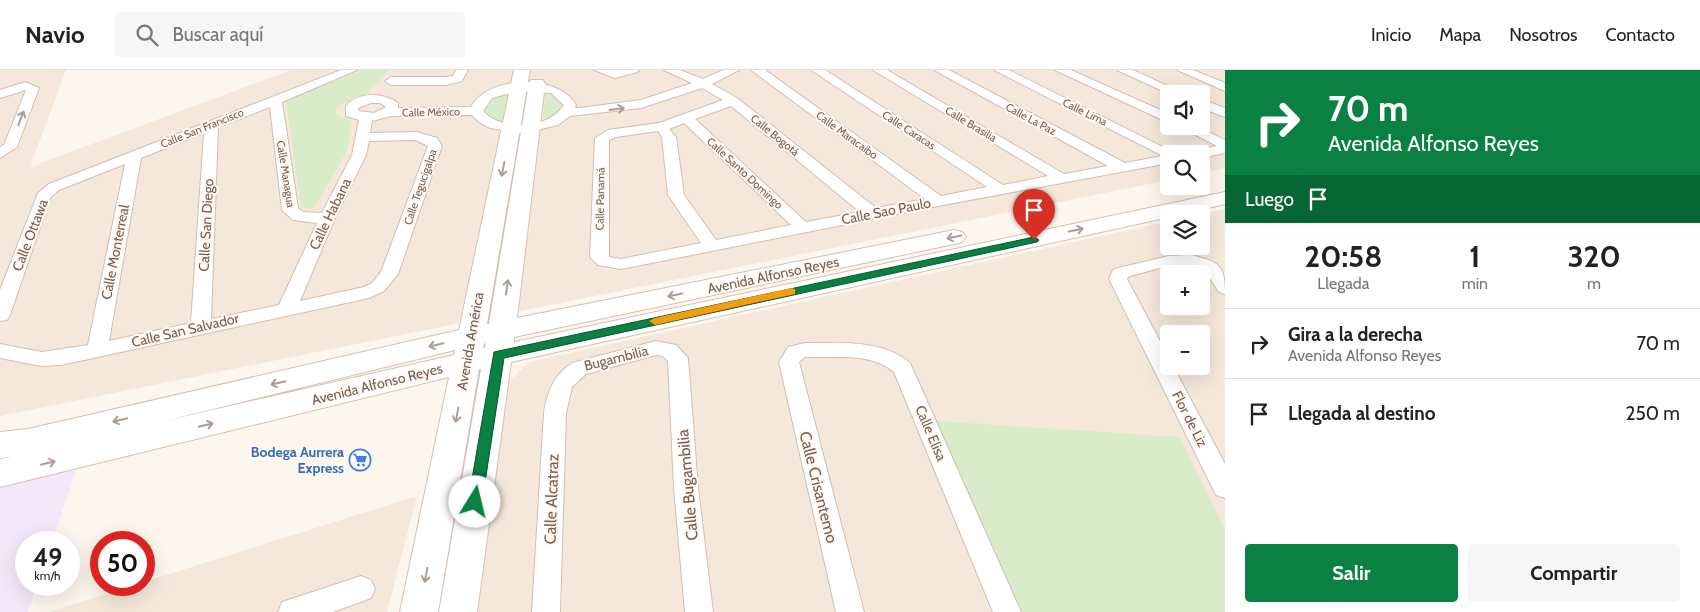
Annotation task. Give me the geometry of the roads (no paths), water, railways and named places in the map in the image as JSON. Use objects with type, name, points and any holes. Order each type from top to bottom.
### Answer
[{"type":"street","name":"Calle San Francisco","points":[[54,187],[351,70]]},
{"type":"street","points":[[377,99],[401,70]]},
{"type":"street","points":[[391,81],[446,81],[458,78],[462,70]]},
{"type":"street","points":[[600,70],[615,74],[633,70]]},
{"type":"street","name":"Calle Bogotá","points":[[670,70],[702,83],[733,101],[872,213]]},
{"type":"street","points":[[712,70],[638,94],[599,99],[568,106],[554,122],[521,128],[486,122],[479,117],[477,106],[496,92],[529,78],[556,91],[568,106],[618,109],[651,102],[733,70]]},
{"type":"street","name":"Calle Maracaibo","points":[[756,70],[938,201]]},
{"type":"street","name":"Calle Caracas","points":[[817,70],[1001,190]]},
{"type":"street","name":"Calle Brasilia","points":[[879,70],[1063,179]]},
{"type":"street","name":"Calle La Paz","points":[[940,70],[1122,167]]},
{"type":"street","name":"Calle Lima","points":[[1000,70],[1160,149]]},
{"type":"street","points":[[1061,70],[1160,115]]},
{"type":"street","points":[[1123,70],[1160,86]]},
{"type":"street","points":[[1183,70],[1225,87]]},
{"type":"street","name":"Avenida América","points":[[458,612],[500,343],[521,128],[529,78]]},
{"type":"street","points":[[0,94],[22,87],[33,88],[10,147],[0,154]]},
{"type":"street","points":[[638,94],[651,102]]},
{"type":"street","name":"Calle Managua","points":[[275,99],[290,210],[300,218],[327,218]]},
{"type":"street","points":[[377,99],[389,107],[366,118],[354,115],[350,110],[362,101],[377,99]]},
{"type":"street","points":[[712,246],[676,195],[669,137],[661,128],[733,101]]},
{"type":"street","name":"Calle México","points":[[389,107],[477,106]]},
{"type":"street","points":[[1210,107],[1225,113]]},
{"type":"street","name":"Calle Habana","points":[[287,308],[327,218],[359,155],[366,118]]},
{"type":"street","name":"Calle Santo Domingo","points":[[687,119],[803,228]]},
{"type":"street","name":"Calle San Diego","points":[[201,326],[211,124]]},
{"type":"street","name":"Avenida América","points":[[419,612],[468,349],[521,128]]},
{"type":"street","name":"Calle Panamá","points":[[604,261],[599,257],[600,141],[604,136],[613,133],[661,128]]},
{"type":"street","points":[[1204,135],[1225,145]]},
{"type":"street","name":"Calle Tegucigalpa","points":[[362,137],[417,136],[432,140],[435,146],[389,274],[378,287],[369,292]]},
{"type":"street","points":[[1210,152],[1225,149]]},
{"type":"street","name":"Calle Monterreal","points":[[96,350],[134,155]]},
{"type":"street","name":"Calle Sao Paulo","points":[[604,261],[621,264],[872,213],[1160,161]]},
{"type":"street","name":"Avenida Alfonso Reyes","points":[[500,343],[1225,182]]},
{"type":"street","name":"Calle Ottawa","points":[[0,315],[43,196],[54,187]]},
{"type":"street","name":"Avenida Alfonso Reyes","points":[[0,445],[28,442],[468,349],[1225,198]]},
{"type":"street","name":"Flor de Liz","points":[[1225,288],[1213,270],[1192,260],[1184,260],[1119,274],[1120,283],[1225,488]]},
{"type":"street","name":"Calle San Salvador","points":[[0,351],[51,360],[201,326],[369,292]]},
{"type":"street","name":"Bugambilia","points":[[559,387],[578,368],[656,348],[669,350],[678,358]]},
{"type":"street","name":"Avenida Alfonso Reyes","points":[[0,473],[468,349]]},
{"type":"street","name":"Calle Elisa","points":[[789,362],[795,352],[805,350],[877,354],[898,362],[903,368],[1007,612]]},
{"type":"street","name":"Calle Bugambilia","points":[[678,358],[686,488],[699,612]]},
{"type":"street","name":"Calle Crisantemo","points":[[789,362],[850,612]]},
{"type":"street","name":"Calle Alcatraz","points":[[546,612],[555,413],[559,387]]},
{"type":"street","points":[[308,609],[361,589]]},
{"type":"place","name":"Bodega Aurrera Express","points":[[360,460]]}]
